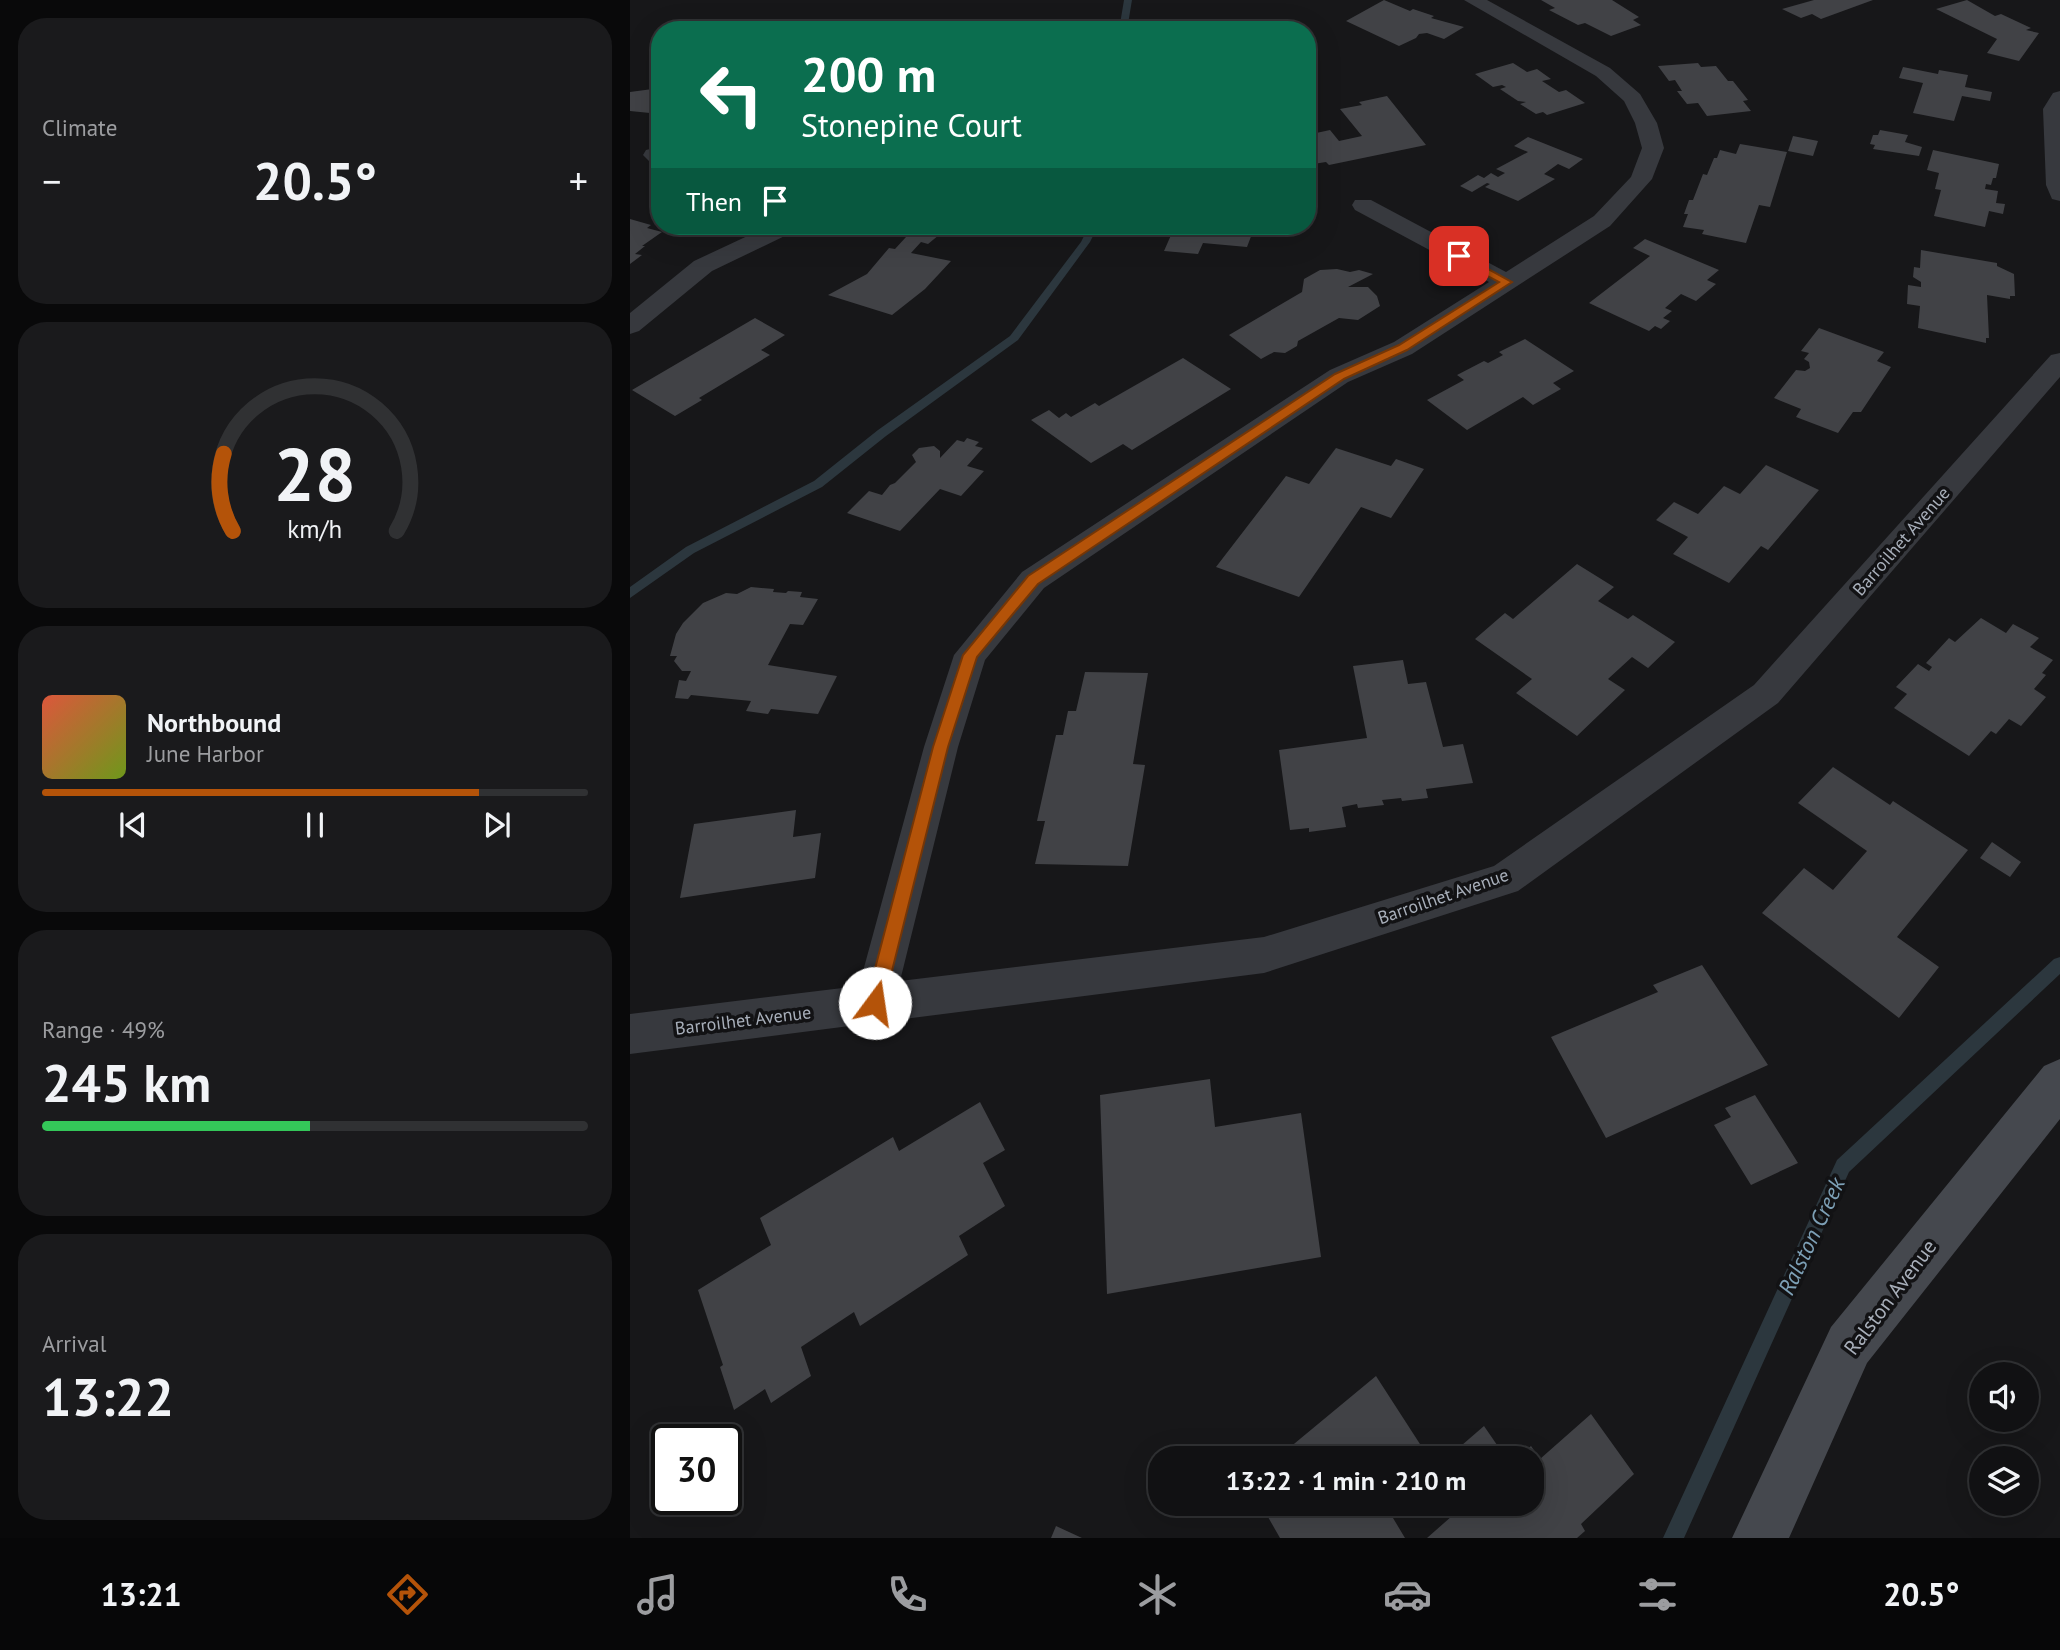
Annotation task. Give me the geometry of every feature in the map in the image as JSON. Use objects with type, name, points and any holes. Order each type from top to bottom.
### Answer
[{"type":"street","points":[[875,1003],[941,747],[971,655],[1033,580],[1339,376],[1403,348],[1602,221],[1641,179],[1653,148],[1646,123],[1633,98],[1603,72],[1474,0]]},
{"type":"street","points":[[2060,97],[2053,109],[2057,185],[2060,194]]},
{"type":"street","points":[[1363,205],[1507,282]]},
{"type":"street","points":[[630,326],[703,266],[766,235]]},
{"type":"street","name":"Barroilhet Avenue","points":[[630,1034],[1264,955],[1505,879],[1766,694],[2060,361]]},
{"type":"street","name":"Ralston Avenue","points":[[1760,1538],[1849,1345],[2060,1082]]},
{"type":"building","points":[[1384,0],[1410,11],[1413,9],[1434,16],[1431,18],[1464,27],[1444,39],[1427,33],[1419,34],[1399,46],[1346,21]]},
{"type":"building","points":[[1541,0],[1612,0],[1639,17],[1633,20],[1641,25],[1611,36],[1585,23],[1578,25],[1549,10],[1555,8]]},
{"type":"building","points":[[1814,0],[1873,0],[1821,19],[1812,14],[1801,18],[1782,9]]},
{"type":"building","points":[[1967,0],[1995,16],[2001,14],[2031,28],[2026,30],[2039,33],[2019,61],[1987,53],[1997,39],[1936,9]]},
{"type":"building","points":[[1513,63],[1527,72],[1537,69],[1551,79],[1542,81],[1559,92],[1566,90],[1585,103],[1547,115],[1543,112],[1536,114],[1520,104],[1526,102],[1518,101],[1500,89],[1506,87],[1493,87],[1475,74]]},
{"type":"building","points":[[1698,63],[1701,67],[1716,66],[1728,81],[1733,81],[1748,100],[1743,101],[1751,111],[1707,116],[1698,103],[1687,104],[1677,91],[1682,91],[1675,80],[1669,81],[1658,66]]},
{"type":"building","points":[[1903,67],[1938,74],[1939,70],[1968,75],[1965,87],[1992,92],[1990,101],[1962,96],[1954,121],[1913,113],[1923,83],[1899,78]]},
{"type":"building","points":[[651,89],[651,113],[630,111],[630,92]]},
{"type":"building","points":[[1387,96],[1426,145],[1329,165],[1326,162],[1316,164],[1316,133],[1330,130],[1339,141],[1362,136],[1340,109],[1362,105],[1359,102]]},
{"type":"building","points":[[1880,130],[1908,135],[1905,142],[1922,147],[1919,156],[1873,149],[1875,145],[1870,144],[1873,135],[1878,135]]},
{"type":"building","points":[[1793,136],[1818,141],[1813,156],[1788,151]]},
{"type":"building","points":[[1528,137],[1583,159],[1569,169],[1558,164],[1544,174],[1555,179],[1518,201],[1485,187],[1490,184],[1487,183],[1472,192],[1460,186],[1478,175],[1484,178],[1491,173],[1498,177],[1505,173],[1496,169],[1528,152],[1514,146]]},
{"type":"building","points":[[1740,144],[1787,152],[1770,207],[1759,205],[1746,243],[1702,234],[1704,230],[1683,227],[1689,200],[1693,200],[1703,174],[1707,175],[1720,150],[1736,154]]},
{"type":"building","points":[[1933,150],[1999,164],[1996,178],[1993,178],[1991,185],[1986,184],[1985,189],[1998,191],[1996,203],[2005,204],[2003,214],[1989,211],[1985,227],[1934,216],[1941,190],[1935,189],[1939,173],[1927,170]]},
{"type":"building","points":[[630,219],[651,225],[647,228],[651,229],[651,235],[658,235],[642,246],[645,246],[635,254],[642,255],[630,264]]},
{"type":"building","points":[[899,235],[939,235],[928,244],[921,242],[911,253],[951,261],[925,289],[892,315],[828,295],[867,274],[889,248],[895,249],[906,237]]},
{"type":"building","points":[[1171,235],[1252,235],[1247,247],[1203,243],[1198,254],[1164,251]]},
{"type":"building","points":[[1645,239],[1719,270],[1707,280],[1716,284],[1696,301],[1681,294],[1665,308],[1672,311],[1663,318],[1670,321],[1661,329],[1655,326],[1649,331],[1589,303],[1650,256],[1633,248]]},
{"type":"building","points":[[1921,250],[1997,263],[1997,266],[2014,274],[2015,296],[2010,296],[2010,299],[1987,295],[1989,338],[1986,338],[1986,343],[1918,328],[1920,306],[1907,304],[1908,285],[1921,287],[1921,282],[1913,277],[1914,267],[1920,268]]},
{"type":"building","points":[[1337,269],[1373,274],[1348,287],[1368,287],[1377,296],[1380,306],[1358,320],[1339,318],[1298,341],[1297,346],[1285,353],[1274,352],[1261,359],[1229,335],[1302,292],[1304,279],[1320,270]]},
{"type":"building","points":[[755,318],[785,335],[761,350],[770,355],[699,398],[702,400],[675,416],[632,390]]},
{"type":"building","points":[[1819,328],[1884,352],[1877,361],[1891,367],[1861,412],[1853,412],[1838,433],[1796,417],[1801,409],[1774,398],[1796,370],[1805,371],[1810,368],[1809,362],[1804,359],[1809,353],[1801,351]]},
{"type":"building","points":[[1525,339],[1574,371],[1553,383],[1561,389],[1533,405],[1523,397],[1467,430],[1427,400],[1464,380],[1457,375],[1484,361],[1488,363],[1503,355],[1499,352]]},
{"type":"building","points":[[1183,358],[1231,389],[1132,450],[1123,444],[1091,463],[1031,420],[1049,410],[1059,418],[1066,413],[1071,417],[1095,403],[1099,406]]},
{"type":"building","points":[[967,438],[979,442],[975,446],[983,448],[967,466],[984,471],[961,496],[940,489],[900,531],[847,513],[869,491],[882,495],[916,462],[912,455],[919,448],[934,446],[940,451],[940,458],[957,440],[964,442]]},
{"type":"building","points":[[1336,448],[1391,466],[1396,459],[1424,469],[1391,518],[1361,507],[1299,597],[1216,567],[1286,476],[1309,484]]},
{"type":"building","points":[[1766,465],[1819,490],[1768,550],[1761,546],[1729,583],[1673,554],[1688,537],[1656,520],[1674,502],[1698,514],[1724,486],[1740,494]]},
{"type":"building","points":[[1577,564],[1614,587],[1598,601],[1628,619],[1633,615],[1675,642],[1648,668],[1632,657],[1608,679],[1625,690],[1577,736],[1516,693],[1532,679],[1475,639],[1505,613],[1513,619]]},
{"type":"building","points":[[751,587],[774,589],[773,592],[802,592],[800,597],[818,599],[803,625],[790,624],[768,665],[837,676],[818,714],[771,709],[768,714],[746,711],[751,701],[691,695],[688,699],[675,698],[679,680],[686,681],[691,671],[682,671],[674,661],[677,656],[670,656],[676,634],[683,623],[703,603],[726,593],[737,594]]},
{"type":"building","points":[[1981,618],[2006,633],[2013,624],[2039,638],[2030,647],[2053,660],[2042,673],[2046,675],[2034,689],[2046,697],[2021,726],[2009,719],[1996,734],[1991,731],[1969,756],[1894,708],[1907,694],[1896,687],[1918,664],[1929,671],[1932,667],[1926,663],[1949,638],[1955,642]]},
{"type":"building","points":[[1403,660],[1408,684],[1426,682],[1443,747],[1463,744],[1473,783],[1426,789],[1428,798],[1402,801],[1401,798],[1382,800],[1384,805],[1358,808],[1357,804],[1342,807],[1346,827],[1309,832],[1309,828],[1290,830],[1279,750],[1367,738],[1353,666]]},
{"type":"building","points":[[1085,672],[1148,673],[1133,764],[1145,765],[1128,866],[1035,864],[1045,821],[1037,821],[1056,735],[1063,735],[1068,711],[1076,711]]},
{"type":"building","points":[[1833,767],[1890,805],[1893,801],[1968,850],[1897,937],[1939,967],[1899,1018],[1762,913],[1804,868],[1833,890],[1867,851],[1798,803]]},
{"type":"building","points":[[796,810],[793,837],[821,833],[815,878],[680,898],[694,824]]},
{"type":"building","points":[[1992,842],[2021,862],[2010,877],[1980,858]]},
{"type":"building","points":[[1702,965],[1768,1065],[1606,1138],[1551,1037],[1658,992],[1653,985]]},
{"type":"building","points":[[1210,1079],[1215,1127],[1301,1113],[1321,1257],[1107,1294],[1100,1095]]},
{"type":"building","points":[[1755,1095],[1798,1163],[1751,1185],[1714,1125],[1731,1117],[1725,1108]]},
{"type":"building","points":[[980,1102],[1005,1150],[983,1163],[1005,1206],[959,1236],[968,1255],[860,1326],[854,1312],[801,1347],[811,1376],[771,1403],[765,1389],[734,1410],[720,1367],[723,1365],[698,1290],[771,1245],[760,1218],[893,1137],[899,1151]]},
{"type":"building","points":[[1376,1376],[1421,1446],[1291,1446]]},
{"type":"building","points":[[1591,1414],[1634,1474],[1581,1524],[1585,1531],[1577,1538],[1427,1538],[1452,1516],[1544,1516],[1544,1455]]},
{"type":"building","points":[[1484,1426],[1498,1446],[1461,1446]]},
{"type":"building","points":[[1267,1516],[1392,1516],[1405,1538],[1280,1538]]},
{"type":"building","points":[[1056,1526],[1082,1538],[1051,1538]]},
{"type":"waterway","points":[[1124,21],[1128,0]]},
{"type":"waterway","points":[[630,593],[690,550],[818,484],[882,433],[1014,338],[1088,235]]},
{"type":"waterway","name":"Ralston Creek","points":[[1673,1538],[1843,1166],[2060,964]]},
{"type":"route","points":[[875,1003],[941,747],[971,655],[1033,580],[1339,376],[1403,348],[1507,282],[1459,256]]}]
